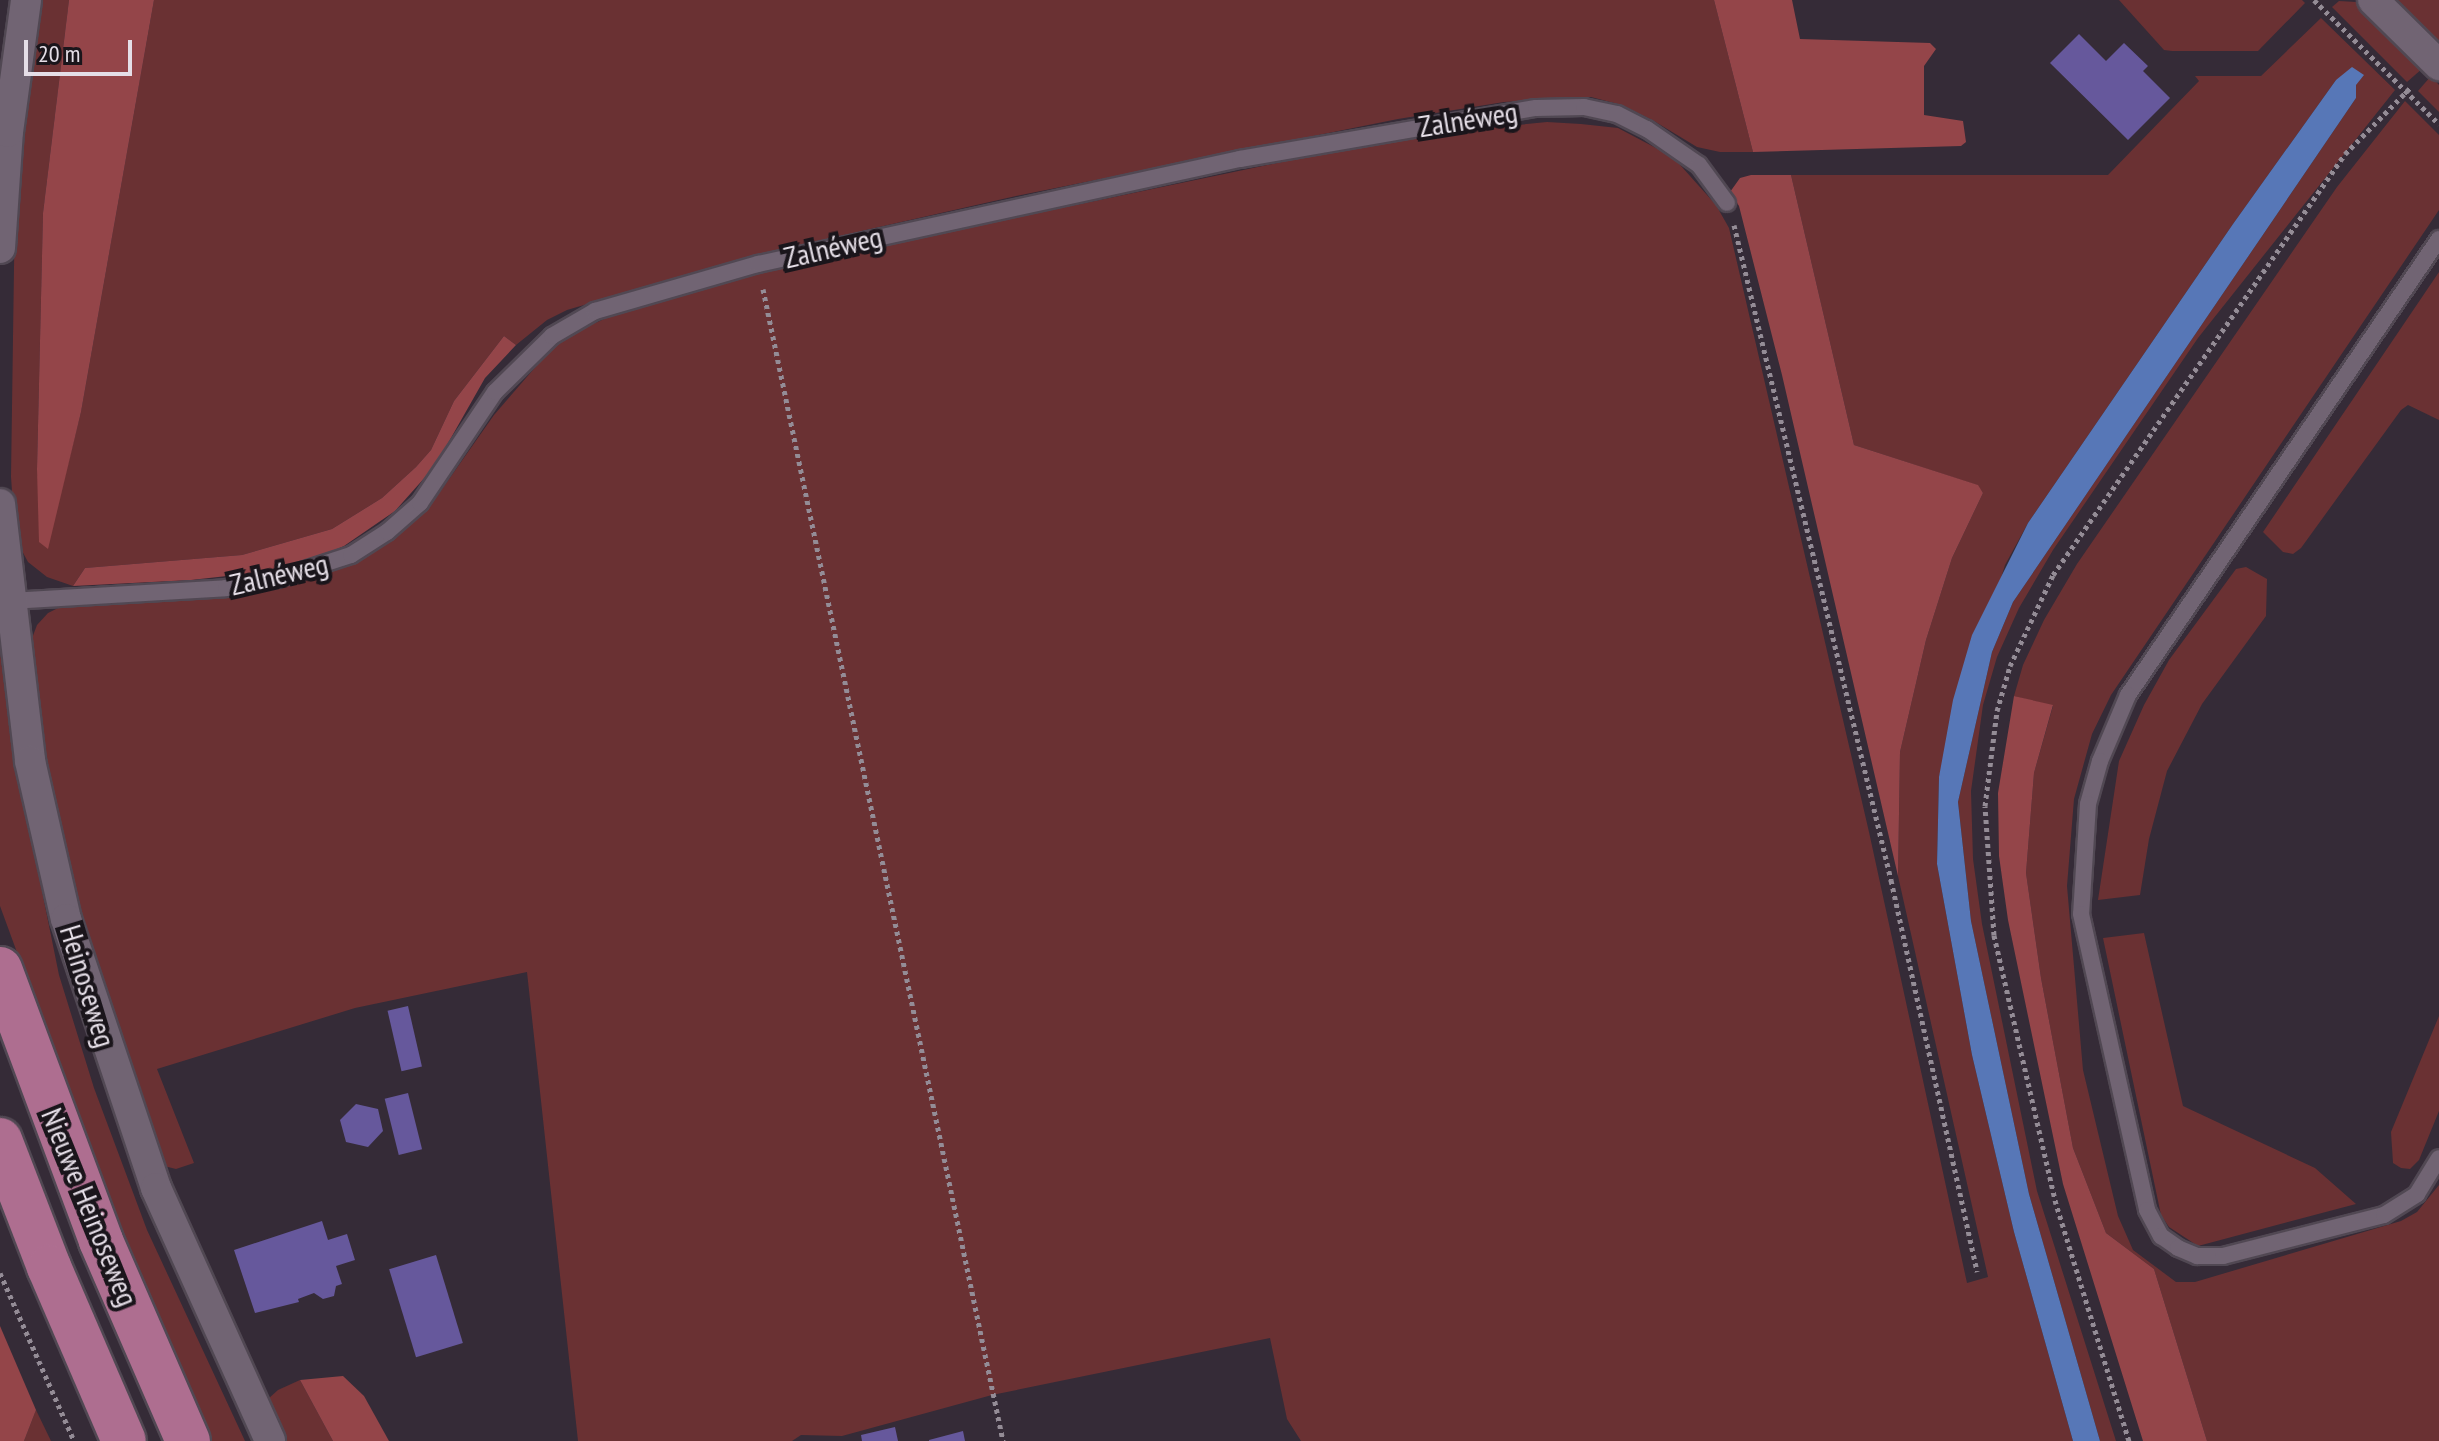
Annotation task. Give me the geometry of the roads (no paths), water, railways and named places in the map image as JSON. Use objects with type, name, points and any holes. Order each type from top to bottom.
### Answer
[{"type":"highway","name":"Nieuwe Heinoseweg","points":[[0,969],[101,1241],[188,1441]]},
{"type":"highway","name":"Nieuwe Heinoseweg","points":[[0,1140],[49,1267],[124,1441]]},
{"type":"street","points":[[0,248],[8,132],[26,0]]},
{"type":"street","points":[[2381,4],[2438,64]]},
{"type":"street","name":"Heinoseweg","points":[[0,504],[30,761],[75,947],[156,1188],[270,1441]]},
{"type":"lane","name":"Zalnéweg","points":[[10,601],[226,588],[277,579],[351,555],[387,532],[420,503],[495,392],[528,355],[552,336],[595,311],[758,264],[1240,159],[1536,108],[1584,107],[1627,119],[1699,165],[1727,203]]},
{"type":"lane","points":[[2439,239],[2128,695],[2100,761],[2088,804],[2081,914],[2147,1210],[2161,1236],[2178,1248],[2197,1256],[2223,1256],[2384,1215],[2417,1194],[2439,1158]]},
{"type":"water","points":[[2352,67],[2364,75],[2356,85],[2356,98],[2013,602],[1992,652],[1958,802],[1971,921],[2029,1194],[2100,1441],[2073,1441],[2014,1232],[1972,1055],[1937,864],[1939,777],[1953,700],[1972,635],[2028,523],[2233,224],[2336,80]]}]
